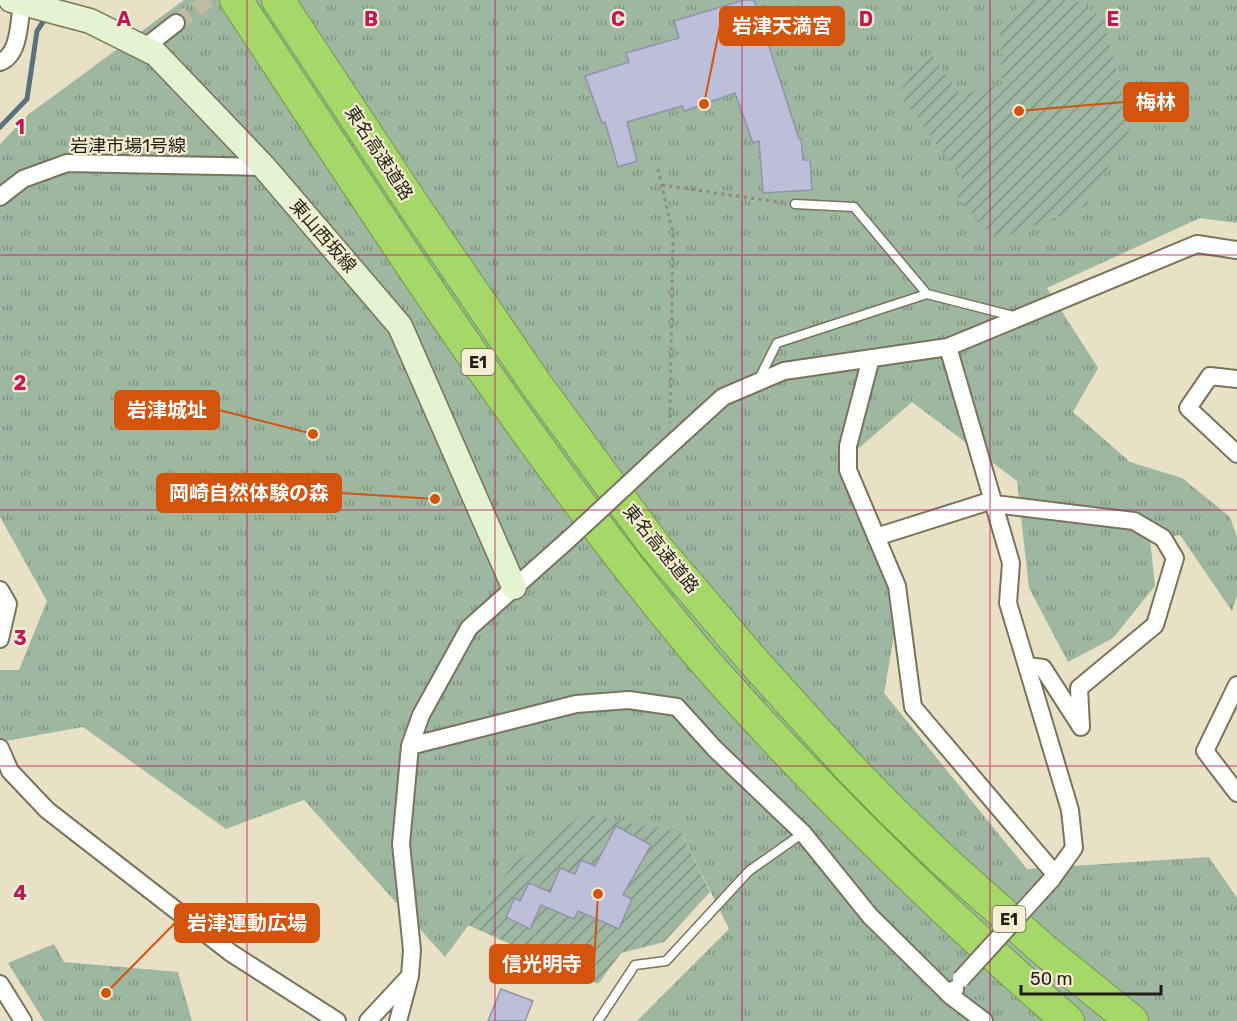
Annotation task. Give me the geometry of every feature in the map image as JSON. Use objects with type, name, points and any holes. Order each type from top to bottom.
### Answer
[{"type":"highway","name":"東名高速道路","points":[[236,0],[410,264],[491,381],[600,531],[692,647],[870,838],[944,909],[1068,1021]]},
{"type":"highway","name":"東名高速道路","points":[[279,0],[416,209],[536,384],[655,546],[755,663],[891,810],[1044,950],[1132,1021]]},
{"type":"street","name":"東山西坂線","points":[[17,1],[90,21],[156,54],[264,167],[400,326],[514,586]]},
{"type":"street","points":[[0,62],[6,60],[16,45],[17,1]]},
{"type":"street","points":[[144,48],[176,23]]},
{"type":"street","name":"岩津市場1号線","points":[[0,197],[23,179],[67,163],[264,167]]},
{"type":"street","points":[[398,1021],[410,976],[412,950],[401,844],[410,746],[421,715],[469,628],[514,586],[569,539],[723,397],[784,371],[948,347],[1197,244],[1237,250]]},
{"type":"street","points":[[948,347],[1011,563],[1008,603],[1070,810],[1074,848],[1053,877],[961,979],[951,996]]},
{"type":"street","points":[[871,358],[848,446],[848,470],[897,586],[913,708],[1053,877]]},
{"type":"street","points":[[1237,379],[1210,375],[1188,408],[1237,454]]},
{"type":"street","points":[[876,537],[993,502],[1134,521],[1163,538],[1175,558],[1155,625],[1080,688],[1081,727],[1043,668],[1028,666]]},
{"type":"street","points":[[0,590],[8,604],[0,639]]},
{"type":"street","points":[[1237,685],[1205,751],[1237,793]]},
{"type":"street","points":[[410,746],[576,704],[629,700],[677,706],[715,749],[803,833],[870,916],[951,996],[984,1021]]},
{"type":"street","points":[[0,748],[10,771],[47,810],[231,953],[337,1021]]},
{"type":"street","points":[[368,1021],[410,976]]},
{"type":"street","points":[[0,984],[23,1021]]},
{"type":"lane","points":[[795,204],[854,207],[927,294]]},
{"type":"lane","points":[[758,382],[777,343],[927,294],[1019,317]]},
{"type":"lane","points":[[598,1021],[635,965],[666,961],[749,871],[803,833]]},
{"type":"path","points":[[658,169],[673,234],[670,395]]},
{"type":"path","points":[[662,185],[795,204]]},
{"type":"green space","points":[[184,0],[1237,0],[1237,223],[1200,218],[1047,288],[1098,368],[1073,412],[1130,462],[1182,478],[1230,517],[1237,537],[1237,596],[1232,611],[1180,535],[1150,539],[1155,586],[1113,638],[1068,662],[1029,588],[1017,481],[912,402],[852,454],[903,584],[884,693],[1027,869],[1209,857],[1237,898],[1237,1021],[637,1021],[729,929],[681,832],[514,863],[445,957],[304,800],[226,829],[83,727],[0,742],[0,670],[19,670],[47,601],[0,517],[0,144],[29,114]]},
{"type":"green space","points":[[1025,0],[1076,0],[1104,20],[1131,128],[1086,206],[996,240],[955,196],[964,181],[898,93],[930,53],[960,94],[1002,85],[1000,25]]},
{"type":"green space","points":[[584,814],[681,832],[710,892],[664,942],[621,953],[598,984],[468,925],[514,863]]},
{"type":"green space","points":[[54,944],[64,962],[178,972],[192,1021],[44,1021],[8,963]]},
{"type":"building","points":[[744,0],[754,0],[799,139],[801,139],[803,160],[810,160],[812,190],[763,193],[759,141],[753,143],[735,93],[685,111],[682,106],[627,122],[637,161],[618,167],[605,122],[602,123],[585,76],[629,62],[626,53],[679,38],[674,21]]},
{"type":"building","points":[[616,826],[651,845],[623,895],[632,899],[619,929],[578,911],[574,919],[541,905],[530,929],[506,917],[515,898],[520,901],[529,883],[550,892],[560,868],[575,874],[581,860],[595,866]]},
{"type":"building","points":[[501,989],[533,1001],[525,1021],[488,1021]]},
{"type":"waterway","points":[[0,127],[27,99],[37,31],[47,16]]},
{"type":"tunnel","points":[[176,23],[209,0]]},
{"type":"place","name":"岩津天満宮","points":[[704,104]]},
{"type":"place","name":"梅林","points":[[1019,111]]},
{"type":"place","name":"岩津城址","points":[[313,434]]},
{"type":"place","name":"岡崎自然体験の森","points":[[435,499]]},
{"type":"place","name":"信光明寺","points":[[598,894]]},
{"type":"place","name":"岩津運動広場","points":[[106,993]]}]
